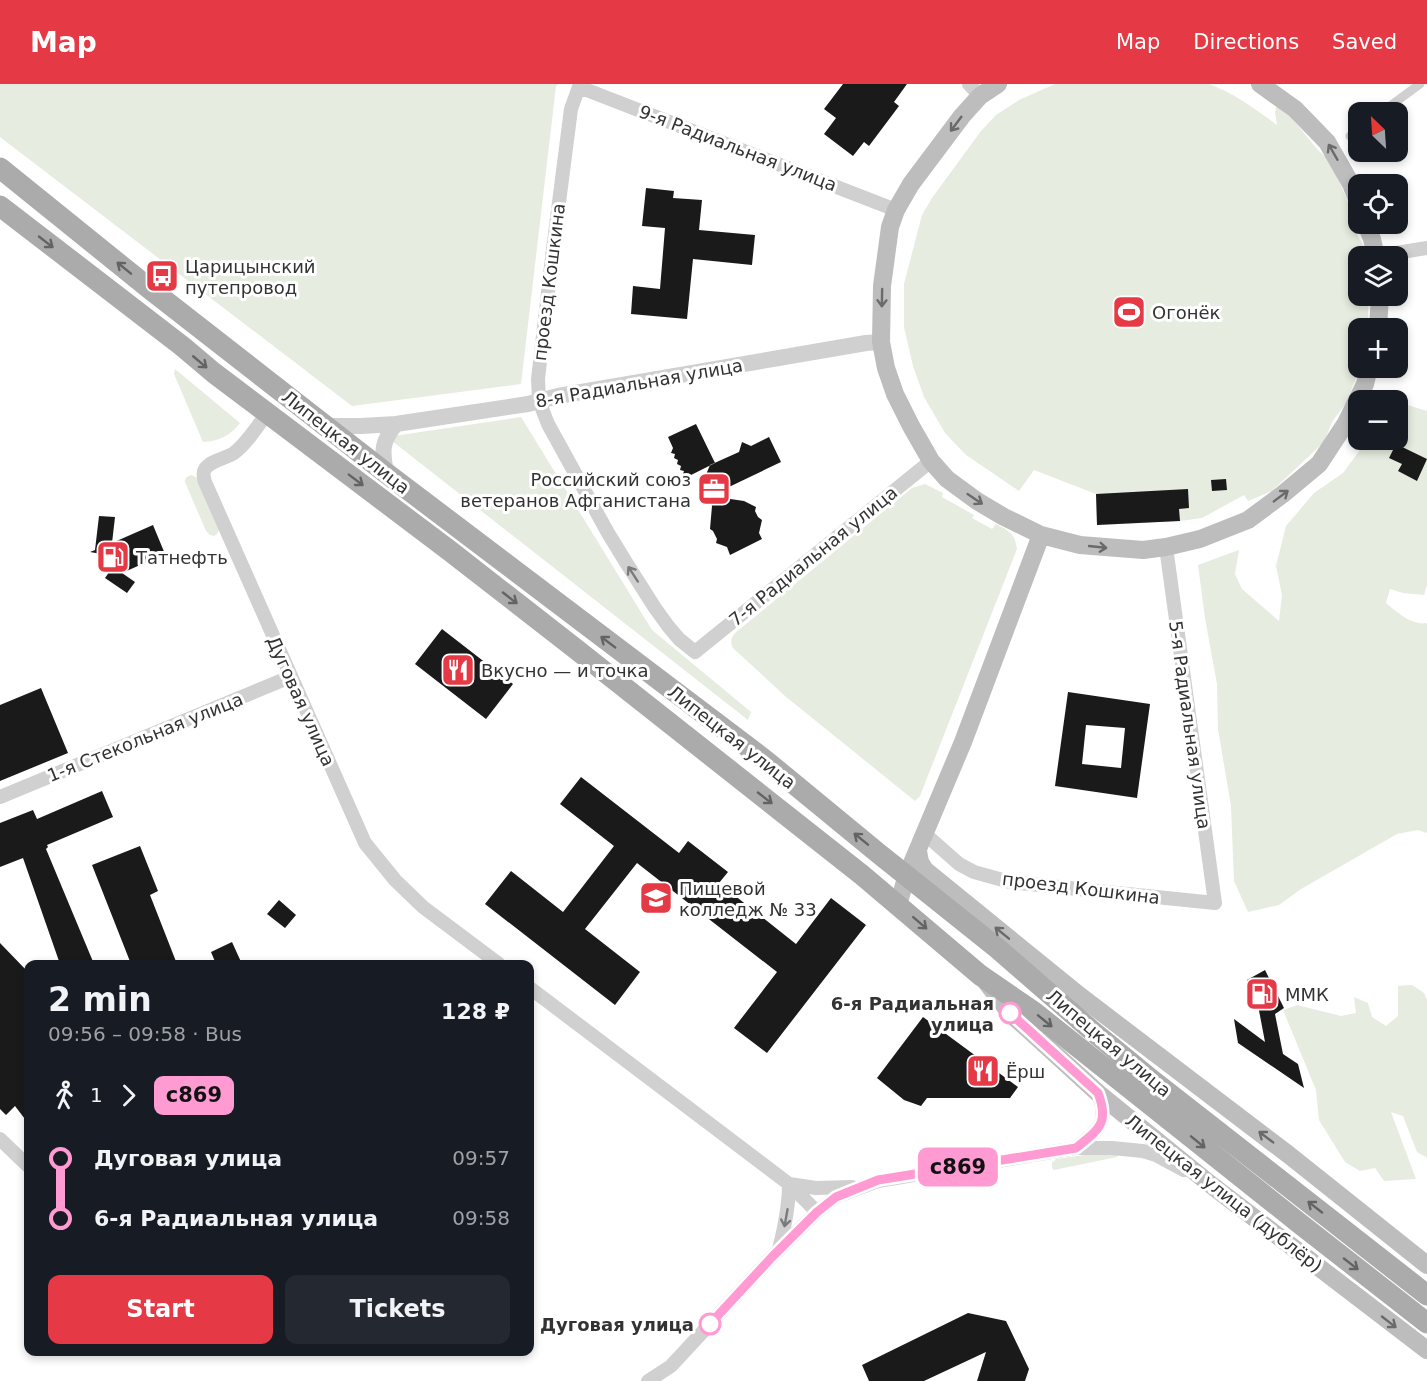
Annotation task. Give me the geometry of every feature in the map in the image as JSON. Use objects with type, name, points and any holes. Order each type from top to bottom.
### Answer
[{"type":"main road","points":[[998,84],[975,90],[962,116],[912,184],[896,210],[890,227],[882,286],[881,342],[886,368],[895,394],[911,426],[931,461],[947,479],[1004,517],[1041,535],[1080,545],[1143,550],[1200,539],[1248,519],[1319,464],[1346,423],[1366,378]]},
{"type":"main road","points":[[1260,84],[1295,110],[1327,142],[1348,179]]},
{"type":"main road","name":"Липецкая улица","points":[[0,168],[325,426],[765,760],[878,854],[998,948],[1152,1080],[1427,1295]]},
{"type":"main road","name":"Липецкая улица","points":[[0,206],[267,413],[460,558],[832,850],[980,975],[1034,1012],[1427,1323]]},
{"type":"main road","points":[[898,905],[907,875],[963,742],[1041,535]]},
{"type":"main road","points":[[918,851],[920,862],[926,870],[1080,996],[1289,1155],[1427,1264]]},
{"type":"main road","points":[[998,948],[1080,996]]},
{"type":"main road","name":"Липецкая улица (дублёр)","points":[[980,975],[1010,1013],[1098,1093],[1210,1184],[1427,1350]]},
{"type":"street","points":[[1396,102],[1420,84]]},
{"type":"street","name":"9-я Радиальная улица","points":[[579,86],[896,210]]},
{"type":"street","name":"проезд Кошкина","points":[[579,86],[571,109],[551,261],[537,379],[539,401],[548,424],[627,564],[668,626],[695,652]]},
{"type":"street","points":[[1408,251],[1427,248]]},
{"type":"street","name":"8-я Радиальная улица","points":[[325,426],[396,424],[881,342]]},
{"type":"street","name":"Дуговая улица","points":[[267,413],[242,446],[206,468],[203,475],[209,493],[364,843],[394,880],[419,903],[494,960]]},
{"type":"street","points":[[386,473],[384,442],[396,424]]},
{"type":"street","name":"7-я Радиальная улица","points":[[695,652],[931,461]]},
{"type":"street","name":"5-я Радиальная улица","points":[[1166,547],[1215,903]]},
{"type":"street","name":"1-я Стекольная улица","points":[[0,797],[290,677]]},
{"type":"street","name":"проезд Кошкина","points":[[925,834],[959,864],[974,872],[1010,882],[1215,903]]},
{"type":"street","points":[[534,991],[789,1184],[817,1212]]},
{"type":"street","points":[[1076,1148],[1097,1130],[1103,1118],[1098,1093]]},
{"type":"street","points":[[0,1139],[24,1162]]},
{"type":"street","points":[[648,1381],[671,1366],[817,1212],[836,1197],[878,1180],[1076,1148],[1112,1148],[1143,1151],[1156,1155],[1210,1184]]},
{"type":"street","points":[[789,1184],[816,1188],[859,1187]]},
{"type":"street","points":[[778,1251],[789,1204],[789,1184]]},
{"type":"shaded area","points":[[0,84],[558,84],[521,384],[352,406],[0,137]]},
{"type":"shaded area","name":"Огонёк","points":[[1055,84],[1209,84],[1236,97],[1277,125],[1275,112],[1277,105],[1287,112],[1317,149],[1331,162],[1348,202],[1348,234],[1357,234],[1364,246],[1348,246],[1348,306],[1368,306],[1368,318],[1348,318],[1348,378],[1356,378],[1351,390],[1348,390],[1346,403],[1332,422],[1324,442],[1272,491],[1248,501],[1244,495],[1202,518],[1097,525],[1096,494],[1034,470],[1019,491],[966,455],[945,433],[924,397],[913,366],[904,327],[904,284],[922,215],[932,198],[981,131],[996,115],[1019,100]]},
{"type":"shaded area","points":[[175,369],[240,423],[236,428],[224,437],[203,442],[174,374]]},
{"type":"shaded area","points":[[1408,405],[1427,411],[1427,585],[1424,595],[1390,589],[1386,603],[1410,620],[1427,623],[1427,833],[1418,830],[1397,834],[1301,889],[1279,905],[1248,912],[1234,881],[1231,806],[1218,729],[1217,684],[1198,565],[1239,550],[1235,574],[1242,589],[1279,621],[1282,595],[1276,566],[1286,526],[1314,493],[1343,473],[1360,450],[1408,450]]},
{"type":"shaded area","points":[[521,417],[652,630],[751,712],[748,720],[387,437]]},
{"type":"shaded area","points":[[192,475],[197,478],[219,530],[214,536],[206,531],[185,482],[187,477]]},
{"type":"shaded area","points":[[925,484],[943,493],[942,497],[974,515],[972,518],[992,529],[996,524],[1008,531],[1015,539],[1017,549],[920,796],[915,801],[785,696],[733,648],[731,642],[735,633],[912,488]]},
{"type":"shaded area","points":[[1412,985],[1424,993],[1427,999],[1427,1158],[1417,1152],[1403,1116],[1391,1112],[1416,1179],[1384,1181],[1375,1168],[1360,1171],[1345,1162],[1319,1120],[1316,1090],[1283,1010],[1297,1005],[1341,1016],[1356,1013],[1354,997],[1368,1003],[1372,1017],[1386,1026],[1398,1016],[1398,986]]},
{"type":"shaded area","points":[[1099,1153],[1119,1154],[1117,1157],[1054,1170],[1052,1168],[1052,1163],[1056,1159]]},
{"type":"building","points":[[843,84],[907,84],[894,102],[899,106],[869,146],[864,142],[853,156],[824,134],[836,118],[824,109]]},
{"type":"building","points":[[646,188],[674,191],[673,198],[702,200],[699,230],[755,235],[752,265],[693,259],[687,319],[631,314],[633,286],[660,289],[665,228],[642,226]]},
{"type":"building","points":[[696,424],[715,463],[681,480],[684,471],[680,470],[678,460],[674,458],[675,454],[671,453],[673,448],[668,437]]},
{"type":"building","name":"Российский союз ветеранов Афганистана","points":[[769,437],[781,462],[710,496],[744,501],[756,507],[755,511],[762,520],[759,533],[762,539],[730,555],[727,547],[716,543],[717,539],[710,529],[712,506],[706,492],[700,489],[710,465],[739,452],[742,442],[751,446]]},
{"type":"building","points":[[1393,450],[1408,450],[1427,459],[1417,481],[1398,471],[1402,464],[1389,458]]},
{"type":"building","points":[[1226,479],[1227,490],[1212,491],[1211,480]]},
{"type":"building","points":[[1188,489],[1189,508],[1179,509],[1180,521],[1097,525],[1096,494]]},
{"type":"building","points":[[99,516],[115,517],[112,543],[153,525],[165,554],[122,573],[135,582],[127,593],[105,578],[112,568],[107,555],[90,552],[95,550]]},
{"type":"building","points":[[442,629],[513,684],[486,719],[415,664]]},
{"type":"building","points":[[41,688],[68,753],[0,781],[0,705]]},
{"type":"building","points":[[1068,692],[1150,704],[1137,798],[1055,786]],"holes":[[[1086,725],[1125,728],[1121,768],[1082,764]]]},
{"type":"building","points":[[581,777],[679,853],[688,841],[728,872],[719,883],[796,944],[831,898],[866,925],[767,1053],[734,1028],[777,972],[637,863],[585,929],[640,972],[615,1005],[485,904],[511,871],[563,912],[614,846],[560,804]]},
{"type":"building","points":[[102,791],[113,817],[47,845],[46,849],[92,960],[59,960],[23,858],[0,867],[0,823],[33,810],[37,819]]},
{"type":"building","points":[[140,846],[158,891],[150,895],[175,960],[129,960],[92,865]]},
{"type":"building","points":[[279,900],[296,915],[285,928],[267,914]]},
{"type":"building","points":[[232,942],[240,960],[214,960],[211,952]]},
{"type":"building","points":[[0,943],[24,968],[24,1118],[15,1106],[6,1115],[0,1109]]},
{"type":"building","points":[[1265,970],[1284,1008],[1275,1014],[1283,1054],[1298,1064],[1304,1088],[1238,1043],[1234,1019],[1265,1042],[1257,1000],[1247,980]]},
{"type":"building","points":[[923,1017],[1018,1087],[1010,1098],[927,1098],[921,1106],[904,1100],[877,1078]]},
{"type":"building","points":[[968,1313],[1006,1321],[1029,1369],[1025,1381],[977,1381],[986,1352],[924,1381],[869,1381],[862,1365]]},
{"type":"bus line","name":"с869","points":[[710,1324],[772,1257],[817,1212],[836,1197],[878,1180],[1076,1148],[1097,1130],[1103,1118],[1102,1102],[1098,1093],[1010,1013]]},
{"type":"place","name":"Царицынский путепровод","points":[[162,276]]},
{"type":"place","name":"Огонёк","points":[[1129,312]]},
{"type":"place","name":"Российский союз ветеранов Афганистана","points":[[714,489]]},
{"type":"place","name":"Татнефть","points":[[113,557]]},
{"type":"place","name":"Вкусно — и точка","points":[[458,670]]},
{"type":"place","name":"Пищевой колледж № 33","points":[[656,898]]},
{"type":"place","name":"ММК","points":[[1262,994]]},
{"type":"place","name":"6-я Радиальная улица","points":[[1010,1013]]},
{"type":"place","name":"Ёрш","points":[[983,1071]]},
{"type":"place","name":"Дуговая улица","points":[[710,1324]]}]
